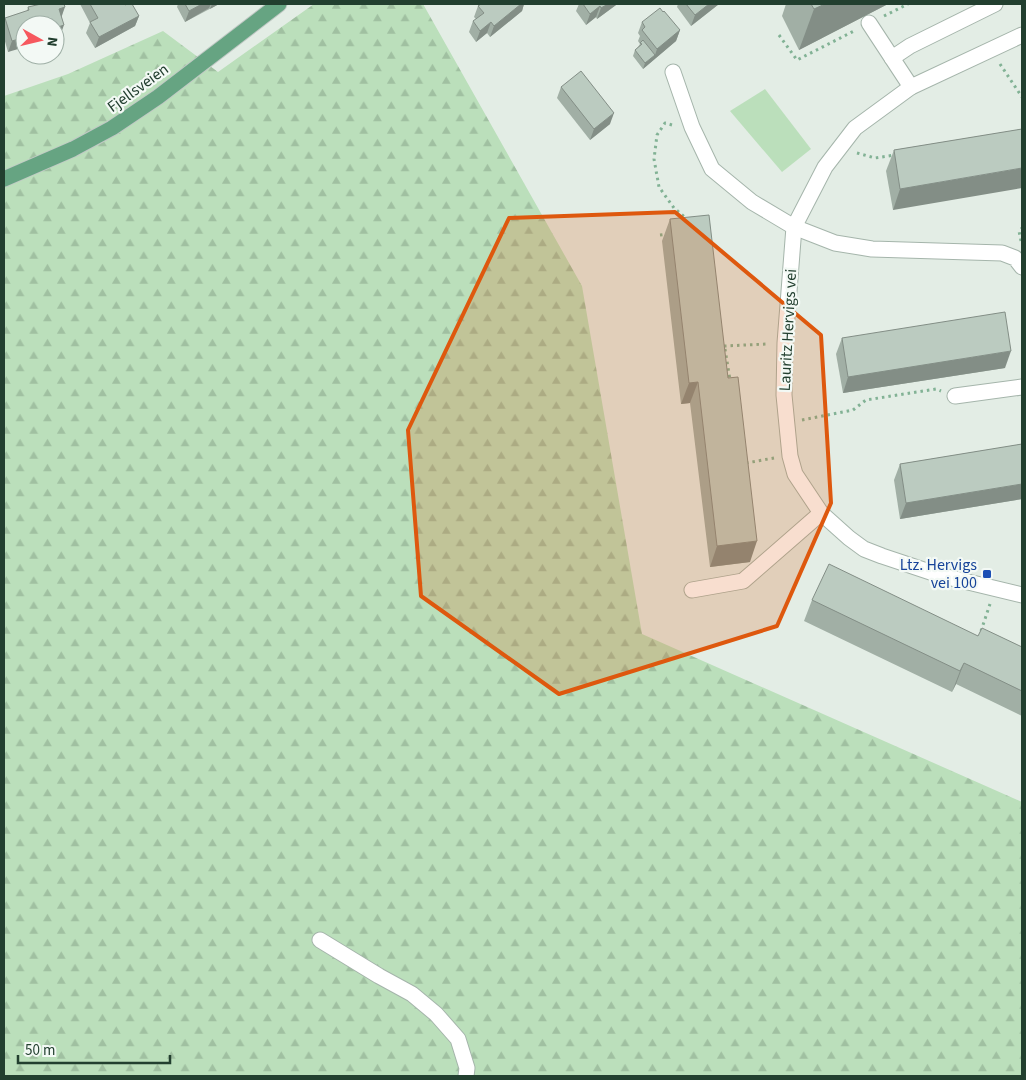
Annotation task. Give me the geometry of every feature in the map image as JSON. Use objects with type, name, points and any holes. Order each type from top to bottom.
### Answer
[{"type":"main road","name":"Fjellsveien","points":[[4,179],[72,149],[112,128],[158,97],[279,4]]},
{"type":"street","points":[[892,58],[910,46],[995,4]]},
{"type":"street","points":[[869,23],[911,87]]},
{"type":"street","name":"Lauritz Hervigs vei","points":[[1022,35],[911,87],[855,128],[825,167],[794,227],[785,343],[784,395],[790,456],[795,474],[821,513],[849,538],[864,548],[940,575],[1022,596]]},
{"type":"street","points":[[673,72],[692,127],[712,169],[752,202],[794,227],[835,243],[872,249],[1002,253],[1020,260]]},
{"type":"street","points":[[956,396],[1022,387]]},
{"type":"street","points":[[692,590],[743,581],[821,513]]},
{"type":"street","points":[[320,940],[412,994],[436,1014],[458,1039],[467,1068],[466,1076]]},
{"type":"path","points":[[780,35],[797,60],[908,4]]},
{"type":"path","points":[[990,50],[1022,97]]},
{"type":"path","points":[[692,127],[665,123],[657,135],[654,159],[659,187],[674,208],[693,225]]},
{"type":"path","points":[[840,148],[875,158],[904,154]]},
{"type":"path","points":[[660,234],[676,233]]},
{"type":"path","points":[[730,381],[724,346],[785,343]]},
{"type":"path","points":[[786,423],[853,410],[866,400],[936,389],[956,396]]},
{"type":"path","points":[[744,454],[746,472]]},
{"type":"path","points":[[746,463],[790,456]]},
{"type":"path","points":[[980,637],[995,590]]},
{"type":"highlighted area","points":[[675,212],[821,335],[831,503],[777,626],[559,694],[421,596],[408,430],[509,218]]},
{"type":"green space","points":[[314,4],[423,4],[582,286],[642,634],[1022,802],[1022,1076],[4,1076],[4,96],[68,74],[163,31],[218,72]]},
{"type":"green space","points":[[765,89],[811,149],[782,172],[730,111]]},
{"type":"building","points":[[41,4],[64,4],[65,7],[59,9],[61,15],[15,15],[15,40],[12,41],[5,18],[29,10],[28,7]]},
{"type":"building","points":[[90,4],[132,4],[139,16],[99,37],[90,22],[98,18]]},
{"type":"building","points":[[185,4],[202,4],[189,11]]},
{"type":"building","points":[[481,4],[521,4],[494,26],[491,22],[480,31],[473,21],[484,13],[478,6]]},
{"type":"building","points":[[583,4],[608,4],[601,8],[600,6],[590,14]]},
{"type":"building","points":[[686,4],[709,4],[695,15]]},
{"type":"building","points":[[811,4],[825,4],[814,9]]},
{"type":"building","points":[[660,8],[680,30],[657,49],[642,30],[645,27],[642,22]]},
{"type":"building","points":[[643,40],[655,55],[645,63],[635,50],[642,44],[640,43]]},
{"type":"building","points":[[581,71],[614,113],[594,129],[561,87]]},
{"type":"building","points":[[1022,129],[1022,168],[900,189],[894,150]]},
{"type":"building","points":[[709,215],[728,378],[738,377],[757,541],[717,546],[698,382],[689,383],[670,219]]},
{"type":"building","points":[[1005,312],[1011,351],[848,377],[842,338]]},
{"type":"building","points":[[1022,444],[1022,484],[906,503],[900,464]]},
{"type":"building","points":[[829,564],[978,636],[982,628],[1022,647],[1022,691],[964,663],[960,671],[812,600]]},
{"type":"place","name":"Ltz. Hervigs vei 100","points":[[987,574]]}]
